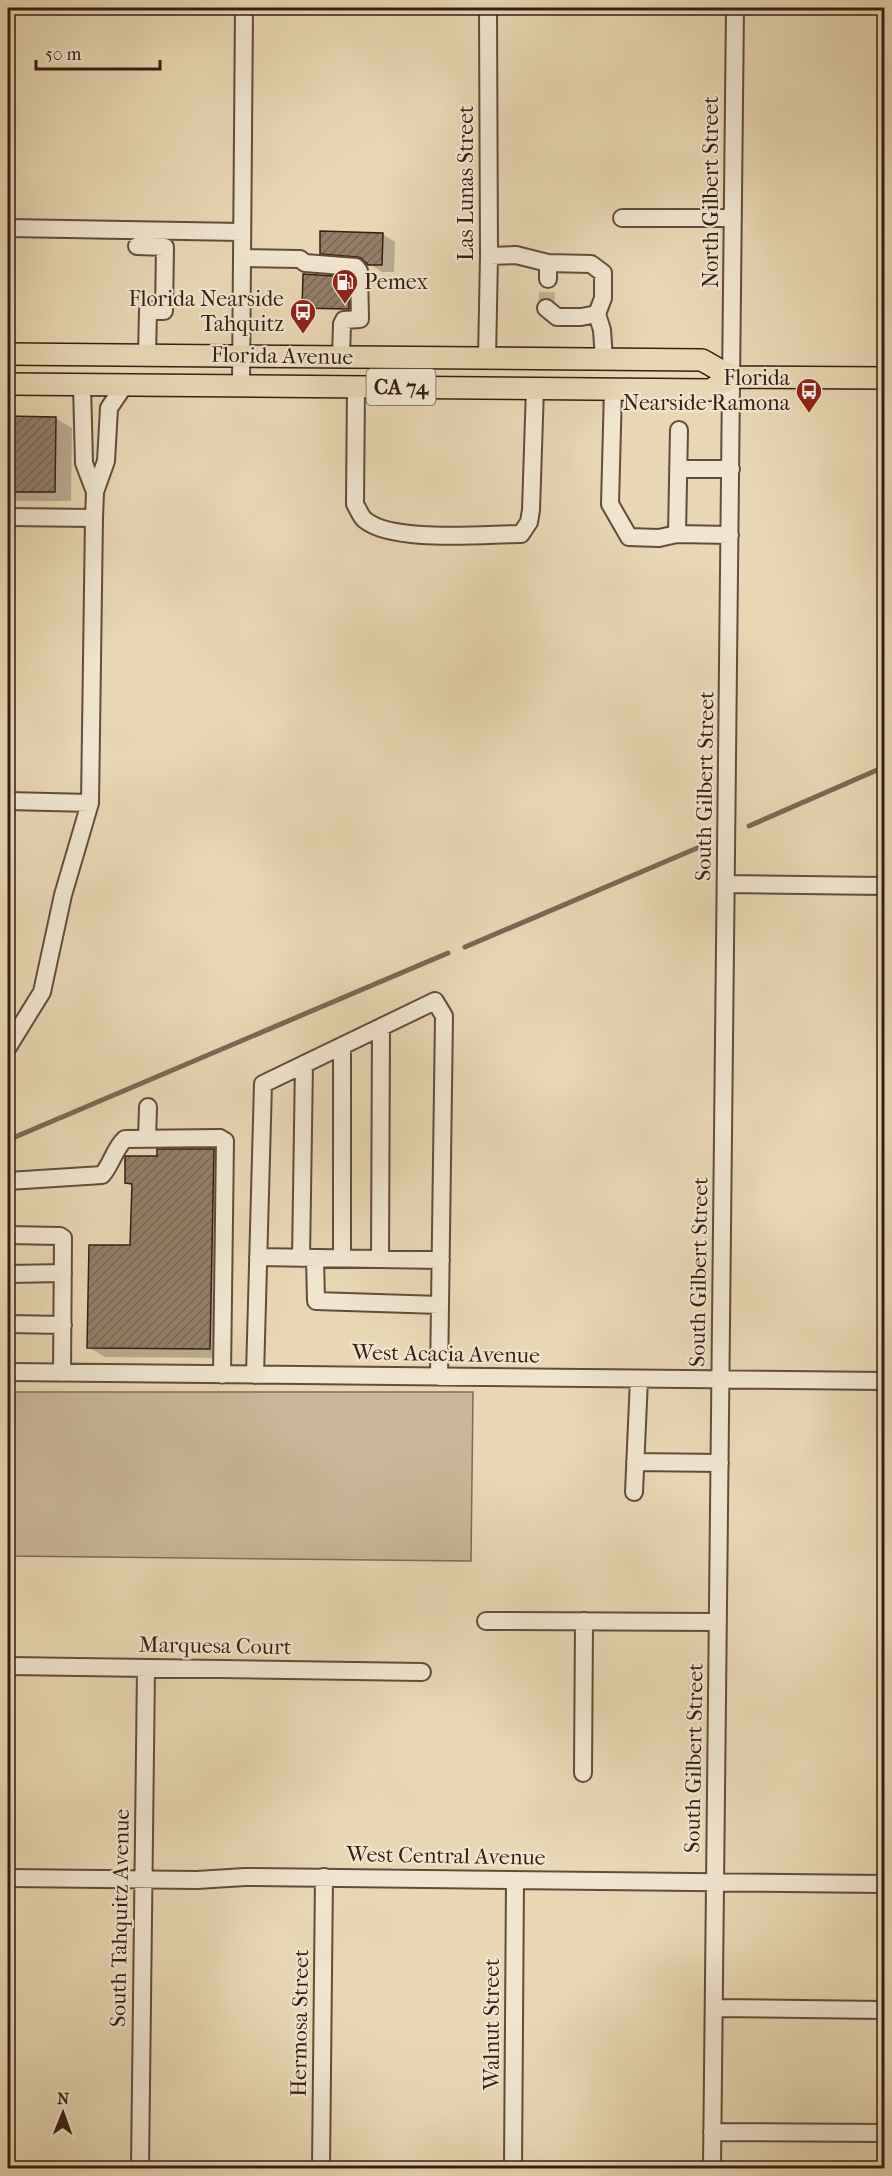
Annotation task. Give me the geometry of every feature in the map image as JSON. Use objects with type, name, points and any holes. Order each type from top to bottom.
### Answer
[{"type":"main road","name":"Florida Avenue","points":[[8,354],[702,360],[732,377],[885,378]]},
{"type":"main road","points":[[356,386],[389,374],[480,374],[486,366],[487,358]]},
{"type":"main road","name":"Florida Avenue","points":[[8,384],[710,390],[732,377]]},
{"type":"street","points":[[241,386],[244,8]]},
{"type":"street","name":"Las Lunas Street","points":[[487,358],[488,8]]},
{"type":"street","name":"North Gilbert Street","points":[[732,377],[735,8]]},
{"type":"street","points":[[622,218],[733,218]]},
{"type":"street","points":[[8,228],[242,232]]},
{"type":"street","points":[[137,246],[165,247],[164,310],[148,310],[147,355]]},
{"type":"street","points":[[489,256],[516,255],[548,271],[591,264],[603,273],[603,298],[597,314],[602,330],[604,359]]},
{"type":"street","points":[[242,258],[300,259],[305,263],[356,267],[359,271],[360,319],[344,320],[341,357]]},
{"type":"street","points":[[546,308],[557,317],[597,314]]},
{"type":"street","name":"South Gilbert Street","points":[[712,2169],[732,377]]},
{"type":"street","points":[[82,385],[84,463],[95,492]]},
{"type":"street","points":[[8,1047],[42,992],[63,895],[90,802],[95,492],[106,461],[109,408],[124,386]]},
{"type":"street","points":[[356,386],[355,504],[364,520],[386,530],[407,535],[521,534],[529,522],[531,510],[535,388]]},
{"type":"street","points":[[613,389],[610,504],[629,537],[659,538],[677,534],[730,535]]},
{"type":"street","points":[[677,534],[679,430]]},
{"type":"street","points":[[678,469],[731,469]]},
{"type":"street","points":[[8,517],[94,518]]},
{"type":"street","points":[[8,801],[90,802]]},
{"type":"street","points":[[726,884],[885,886]]},
{"type":"street","points":[[255,1375],[263,1084],[435,1001],[444,1016],[439,1377]]},
{"type":"street","points":[[380,1259],[381,1027]]},
{"type":"street","points":[[342,1046],[342,1258]]},
{"type":"street","points":[[304,1064],[308,1258],[316,1301],[440,1305]]},
{"type":"street","points":[[147,1139],[148,1107]]},
{"type":"street","points":[[8,1181],[102,1175],[109,1167],[118,1146],[125,1139],[220,1138],[225,1141],[222,1374]]},
{"type":"street","points":[[8,1235],[60,1236],[63,1238],[62,1373]]},
{"type":"street","points":[[258,1257],[441,1260]]},
{"type":"street","points":[[8,1274],[63,1273]]},
{"type":"street","points":[[8,1324],[63,1325]]},
{"type":"street","name":"West Acacia Avenue","points":[[8,1372],[885,1381]]},
{"type":"street","points":[[634,1492],[639,1379]]},
{"type":"street","points":[[635,1462],[720,1463]]},
{"type":"street","points":[[486,1621],[718,1622]]},
{"type":"street","points":[[583,1773],[584,1621]]},
{"type":"street","name":"Marquesa Court","points":[[8,1666],[422,1672]]},
{"type":"street","name":"South Tahquitz Avenue","points":[[140,2169],[146,1668]]},
{"type":"street","name":"West Central Avenue","points":[[8,1878],[197,1880],[244,1877],[324,1877],[885,1884]]},
{"type":"street","name":"Hermosa Street","points":[[321,2169],[324,1877]]},
{"type":"street","name":"Walnut Street","points":[[513,2169],[515,1880]]},
{"type":"street","points":[[714,2008],[885,2010]]},
{"type":"street","points":[[712,2132],[885,2133]]},
{"type":"shaded area","points":[[8,1392],[473,1392],[471,1561],[8,1556]]},
{"type":"building","points":[[320,231],[383,233],[382,265],[368,265],[357,257],[320,254]]},
{"type":"building","points":[[303,274],[349,277],[349,309],[302,308]]},
{"type":"building","points":[[8,416],[56,417],[55,492],[8,492]]},
{"type":"building","points":[[157,1149],[214,1149],[210,1349],[87,1348],[89,1245],[130,1245],[132,1184],[125,1183],[125,1156],[157,1156]]},
{"type":"waterway","points":[[749,826],[884,767]]},
{"type":"waterway","points":[[465,947],[709,843]]},
{"type":"waterway","points":[[8,1140],[448,953]]},
{"type":"tunnel","points":[[546,308],[548,279]]},
{"type":"place","name":"Pemex","points":[[345,305]]},
{"type":"place","name":"Florida Nearside Tahquitz","points":[[303,335]]},
{"type":"place","name":"Florida Nearside Ramona","points":[[809,414]]}]
